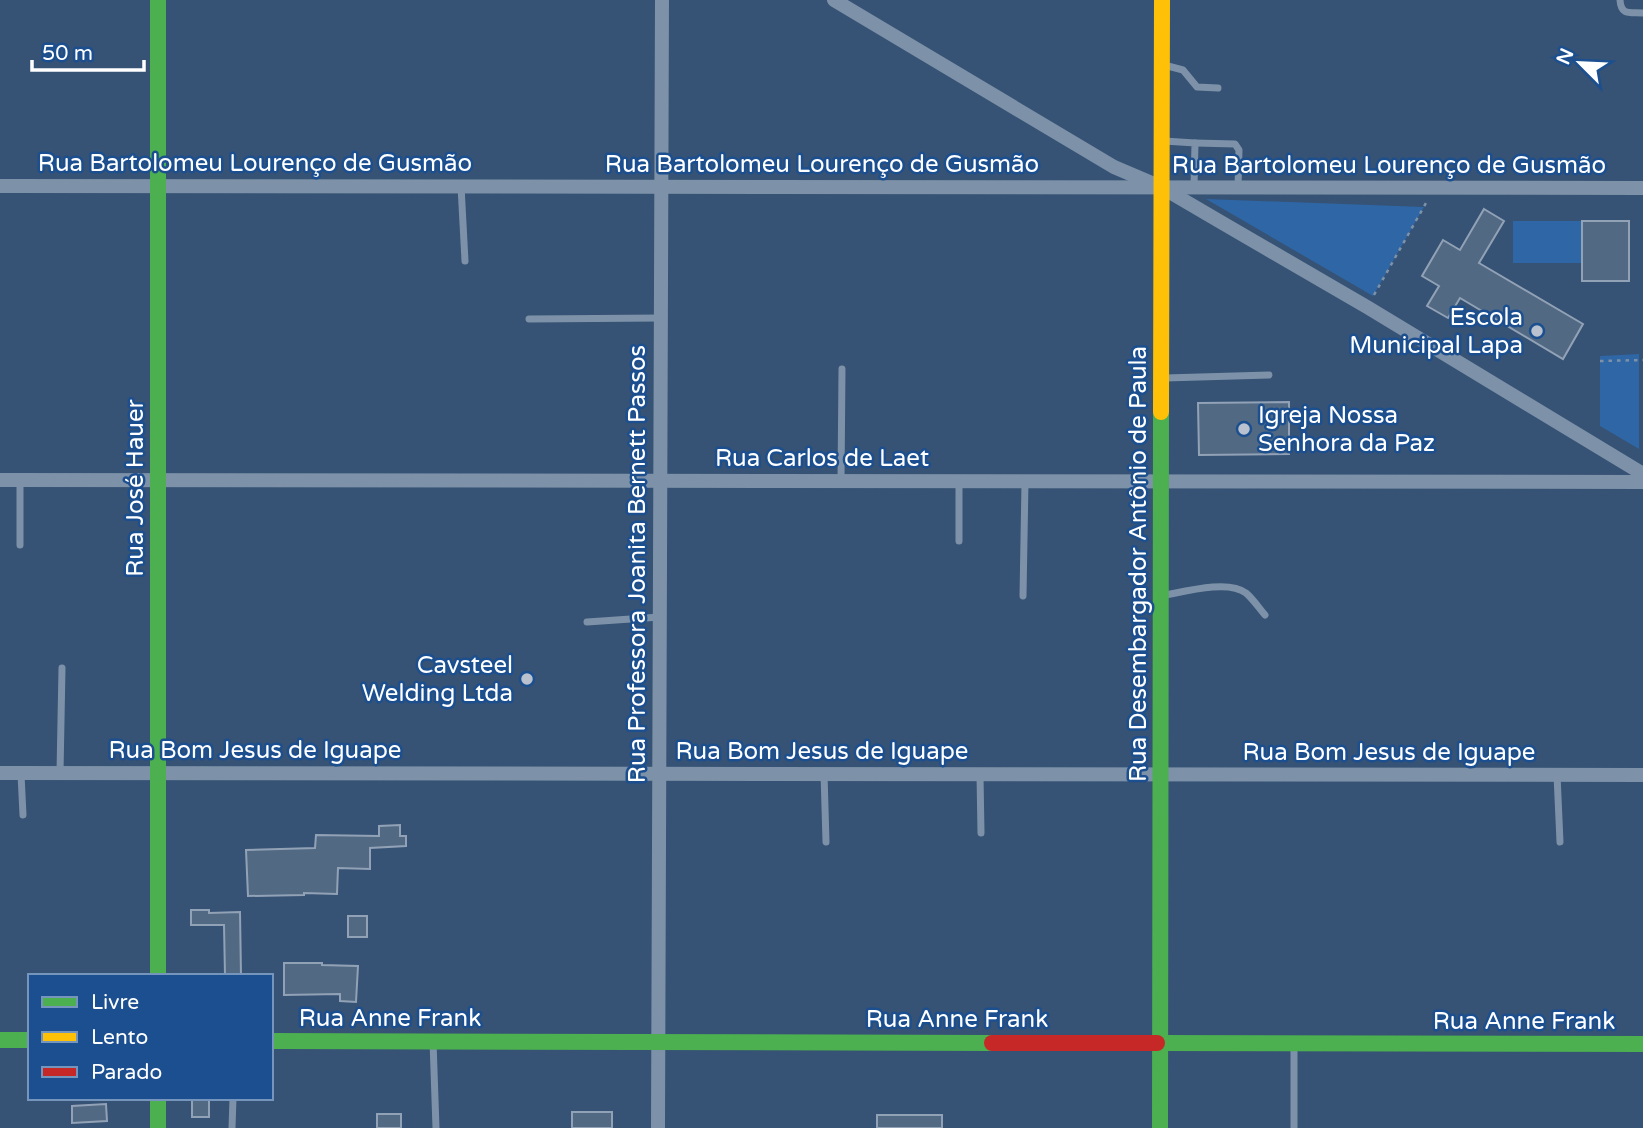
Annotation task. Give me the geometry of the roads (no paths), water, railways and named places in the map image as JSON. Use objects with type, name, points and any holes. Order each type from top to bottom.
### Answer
[{"type":"main road","name":"Rua José Hauer","points":[[158,0],[158,974]]},
{"type":"main road","name":"Rua Desembargador Antônio de Paula","points":[[1160,1128],[1162,0]]},
{"type":"main road","points":[[0,1040],[28,1040]]},
{"type":"main road","name":"Rua Anne Frank","points":[[273,1041],[1643,1044]]},
{"type":"main road","points":[[158,1100],[158,1128]]},
{"type":"street","name":"Rua Professora Joanita Bernett Passos","points":[[658,1128],[662,0]]},
{"type":"street","points":[[834,0],[1114,167],[1161,187],[1367,307],[1643,474]]},
{"type":"street","name":"Rua Bartolomeu Lourenço de Gusmão","points":[[0,186],[1643,188]]},
{"type":"street","name":"Rua Carlos de Laet","points":[[0,480],[1643,482]]},
{"type":"street","name":"Rua Bom Jesus de Iguape","points":[[0,773],[1643,775]]},
{"type":"lane","points":[[1619,0],[1621,9],[1625,12],[1643,13]]},
{"type":"lane","points":[[1161,64],[1182,70],[1197,87],[1218,89]]},
{"type":"lane","points":[[1161,141],[1235,144],[1239,150],[1238,188]]},
{"type":"lane","points":[[1195,143],[1195,188]]},
{"type":"lane","points":[[461,186],[466,261]]},
{"type":"lane","points":[[529,319],[661,318]]},
{"type":"lane","points":[[841,481],[842,369]]},
{"type":"lane","points":[[1161,378],[1269,374]]},
{"type":"lane","points":[[20,480],[20,545]]},
{"type":"lane","points":[[959,481],[959,541]]},
{"type":"lane","points":[[1023,596],[1025,482]]},
{"type":"lane","points":[[1161,596],[1221,586],[1244,592],[1265,615]]},
{"type":"lane","points":[[587,622],[660,617]]},
{"type":"lane","points":[[60,773],[62,668]]},
{"type":"lane","points":[[20,773],[23,815]]},
{"type":"lane","points":[[824,774],[826,842]]},
{"type":"lane","points":[[980,774],[981,833]]},
{"type":"lane","points":[[1557,775],[1560,842]]},
{"type":"lane","points":[[433,1041],[436,1128]]},
{"type":"lane","points":[[1294,1043],[1294,1128]]},
{"type":"lane","points":[[232,1128],[233,1100]]},
{"type":"place","name":"Escola Municipal Lapa","points":[[1537,331]]},
{"type":"place","name":"Igreja Nossa Senhora da Paz","points":[[1244,429]]},
{"type":"place","name":"Cavsteel Welding Ltda","points":[[527,679]]}]
